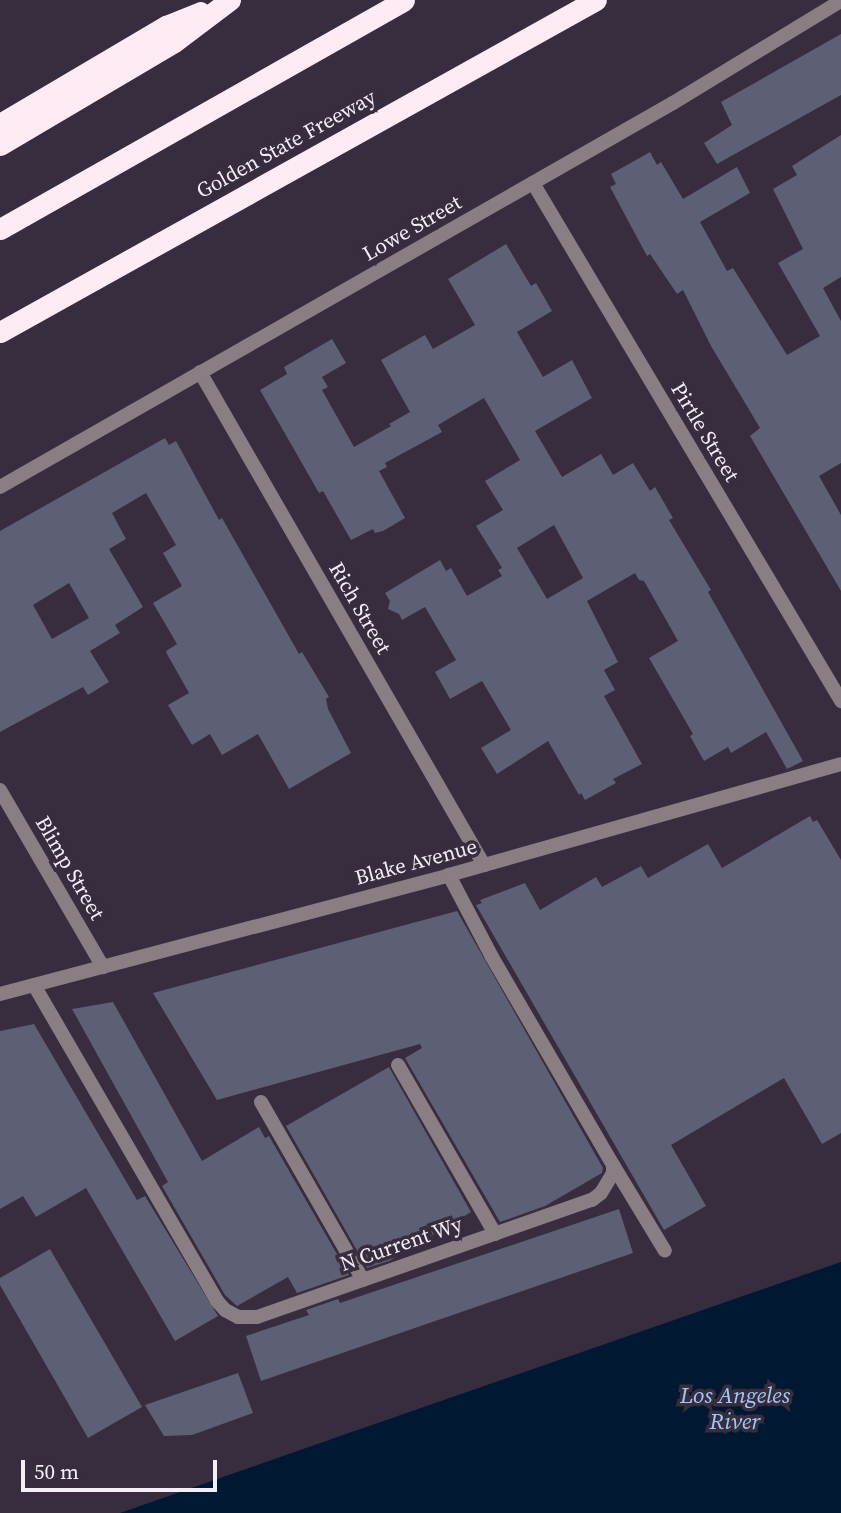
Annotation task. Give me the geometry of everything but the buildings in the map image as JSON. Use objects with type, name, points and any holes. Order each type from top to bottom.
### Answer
[{"type":"highway","points":[[0,124],[166,26],[229,0]]},
{"type":"highway","points":[[0,145],[174,42],[229,0]]},
{"type":"highway","points":[[0,229],[404,0]]},
{"type":"highway","name":"Golden State Freeway","points":[[0,332],[596,0]]},
{"type":"street","name":"Lowe Street","points":[[0,487],[534,183],[841,1]]},
{"type":"street","name":"Pirtle Street","points":[[534,183],[841,701]]},
{"type":"street","name":"Rich Street","points":[[200,372],[484,865]]},
{"type":"street","name":"Blake Avenue","points":[[0,994],[449,875],[841,764]]},
{"type":"street","name":"Blimp Street","points":[[0,790],[103,967]]},
{"type":"street","points":[[449,875],[492,957],[665,1251]]},
{"type":"street","name":"N Current Wy","points":[[34,985],[225,1310],[238,1317],[257,1317],[592,1200],[601,1193],[613,1165]]},
{"type":"street","points":[[398,1065],[495,1234]]},
{"type":"street","points":[[261,1102],[363,1280]]},
{"type":"water","name":"Los Angeles River","points":[[841,1262],[841,1513],[120,1513],[326,1441]]}]
